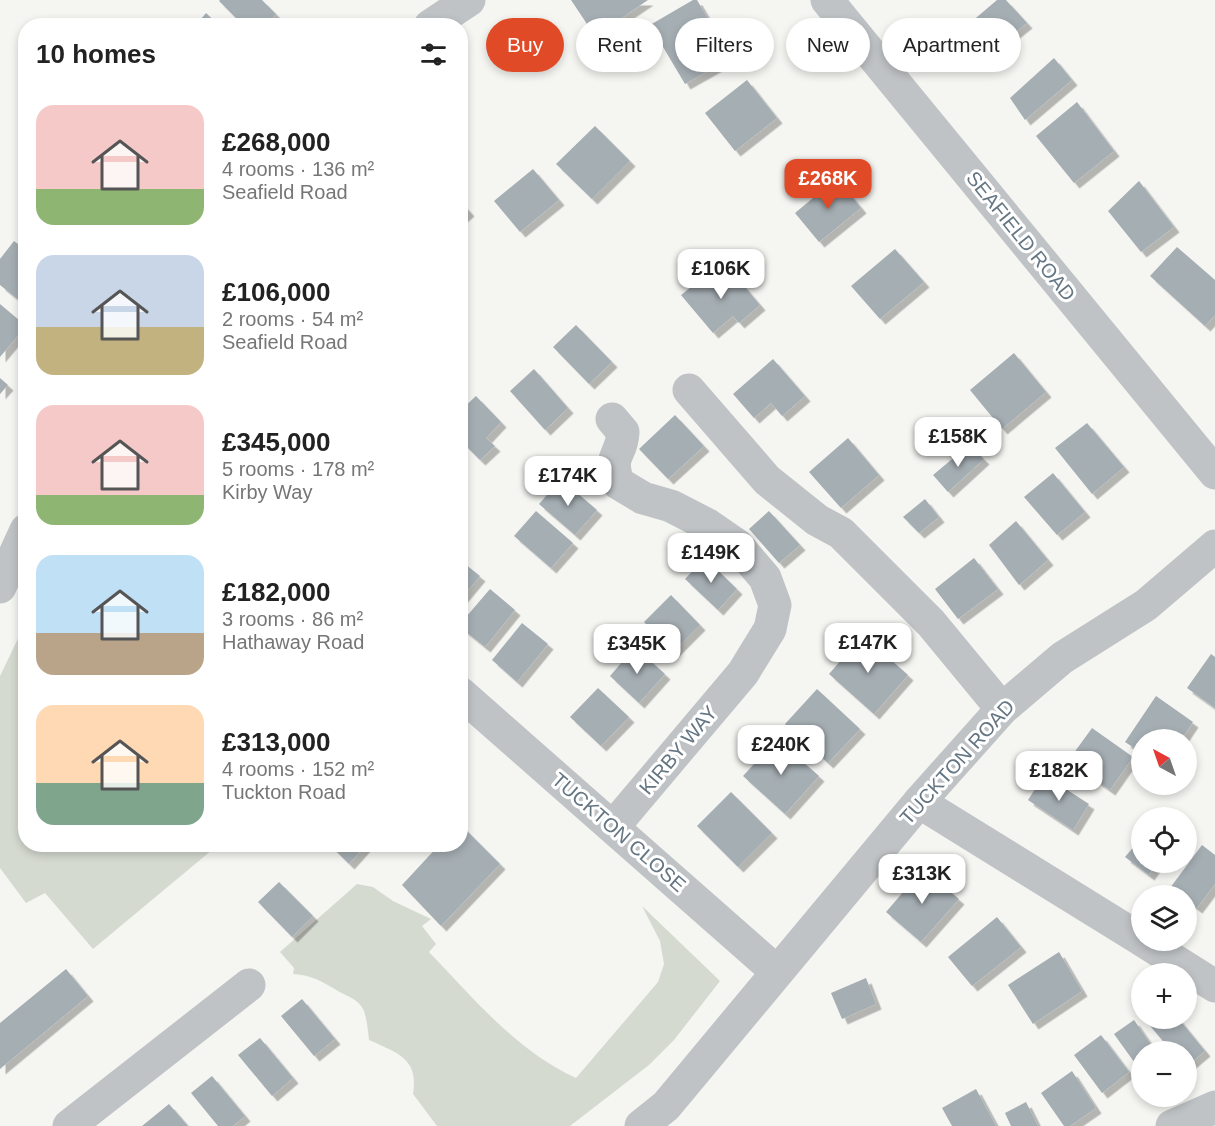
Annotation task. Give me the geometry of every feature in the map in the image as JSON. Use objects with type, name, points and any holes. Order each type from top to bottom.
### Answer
[{"type":"street","points":[[442,18],[470,0]]},
{"type":"street","name":"SEAFIELD ROAD","points":[[826,0],[1215,473]]},
{"type":"street","points":[[689,390],[767,480],[817,520],[841,532],[931,622],[1002,709]]},
{"type":"street","name":"KIRBY WAY","points":[[612,419],[622,432],[622,441],[614,457],[613,468],[618,483],[643,498],[671,506],[708,525],[737,545],[765,578],[775,605],[770,629],[743,673],[613,827]]},
{"type":"street","name":"TUCKTON ROAD","points":[[641,1126],[666,1106],[919,802],[1002,709],[1062,658],[1146,605],[1215,546]]},
{"type":"street","points":[[0,587],[18,548]]},
{"type":"street","name":"TUCKTON CLOSE","points":[[468,700],[777,972]]},
{"type":"street","points":[[919,802],[1131,933]]},
{"type":"street","points":[[1159,951],[1215,986]]},
{"type":"street","points":[[69,1126],[249,986]]},
{"type":"street","points":[[1172,1126],[1215,1107]]},
{"type":"shaded area","points":[[18,639],[18,852],[210,852],[93,949],[45,893],[26,903],[0,868],[0,676]]},
{"type":"shaded area","points":[[357,884],[373,887],[393,901],[431,919],[422,926],[436,944],[429,952],[515,1039],[534,1054],[576,1078],[658,982],[664,964],[660,941],[642,906],[720,981],[674,1040],[649,1065],[570,1126],[437,1126],[413,1094],[413,1072],[404,1058],[369,1040],[362,1007],[353,999],[317,979],[293,974],[294,968],[280,952]]},
{"type":"building","points":[[262,0],[276,14],[272,18],[236,18],[219,1]]},
{"type":"building","points":[[571,0],[648,0],[622,18],[583,18]]},
{"type":"building","points":[[693,0],[697,0],[708,18],[675,18],[675,67],[663,47],[662,18]]},
{"type":"building","points":[[997,0],[1006,0],[1027,23],[1021,28],[1021,18],[976,18]]},
{"type":"building","points":[[206,13],[211,18],[202,18]]},
{"type":"building","points":[[1054,58],[1072,80],[1025,120],[1010,98]]},
{"type":"building","points":[[678,72],[706,72],[685,84]]},
{"type":"building","points":[[747,80],[777,118],[735,151],[705,113]]},
{"type":"building","points":[[1077,102],[1114,151],[1074,183],[1036,136]]},
{"type":"building","points":[[595,126],[630,161],[592,199],[556,164]]},
{"type":"building","points":[[533,169],[559,200],[520,232],[494,201]]},
{"type":"building","points":[[837,178],[861,208],[819,242],[795,213]]},
{"type":"building","points":[[1139,181],[1174,227],[1141,252],[1108,211]]},
{"type":"building","points":[[14,241],[18,244],[18,299],[0,285],[0,259]]},
{"type":"building","points":[[1177,247],[1215,280],[1215,315],[1205,326],[1150,276]]},
{"type":"building","points":[[895,249],[924,282],[880,319],[851,286]]},
{"type":"building","points":[[728,267],[760,305],[739,323],[733,316],[713,333],[681,295],[705,276],[710,282]]},
{"type":"building","points":[[0,304],[18,319],[18,336],[0,357]]},
{"type":"building","points":[[576,325],[612,362],[589,384],[553,347]]},
{"type":"building","points":[[1014,353],[1046,392],[1002,429],[970,390]]},
{"type":"building","points":[[773,359],[805,396],[782,416],[771,403],[754,418],[733,394]]},
{"type":"building","points":[[534,369],[568,408],[545,430],[510,391]]},
{"type":"building","points":[[0,378],[8,385],[0,394]]},
{"type":"building","points":[[476,396],[501,422],[486,438],[495,446],[480,460],[468,448],[468,404]]},
{"type":"building","points":[[675,415],[704,446],[668,479],[639,449]]},
{"type":"building","points":[[1087,423],[1124,467],[1092,494],[1055,448]]},
{"type":"building","points":[[848,438],[879,475],[841,508],[809,472]]},
{"type":"building","points":[[969,445],[984,459],[948,492],[933,475]]},
{"type":"building","points":[[1053,473],[1085,512],[1057,535],[1024,497]]},
{"type":"building","points":[[561,479],[597,510],[575,535],[539,504]]},
{"type":"building","points":[[925,499],[939,517],[919,533],[903,517]]},
{"type":"building","points":[[536,511],[573,543],[551,568],[514,536]]},
{"type":"building","points":[[769,511],[800,545],[779,563],[749,529]]},
{"type":"building","points":[[1016,521],[1048,560],[1019,585],[989,545]]},
{"type":"building","points":[[705,558],[737,589],[718,610],[685,579]]},
{"type":"building","points":[[974,558],[998,589],[958,619],[935,589]]},
{"type":"building","points":[[468,566],[480,576],[468,590]]},
{"type":"building","points":[[490,589],[515,610],[485,647],[468,633],[468,615]]},
{"type":"building","points":[[671,595],[700,625],[673,652],[644,622]]},
{"type":"building","points":[[522,623],[548,644],[517,682],[492,660]]},
{"type":"building","points":[[863,635],[908,675],[874,714],[829,674]]},
{"type":"building","points":[[635,647],[665,674],[639,703],[610,676]]},
{"type":"building","points":[[1211,654],[1215,657],[1215,708],[1187,688]]},
{"type":"building","points":[[598,688],[629,717],[601,746],[570,717]]},
{"type":"building","points":[[817,689],[860,729],[828,763],[785,724]]},
{"type":"building","points":[[1156,696],[1193,722],[1188,729],[1134,729]]},
{"type":"building","points":[[1092,728],[1131,756],[1131,760],[1110,790],[1068,761]]},
{"type":"building","points":[[1131,733],[1131,746],[1125,742]]},
{"type":"building","points":[[777,739],[819,776],[785,814],[743,776]]},
{"type":"building","points":[[1044,775],[1089,804],[1073,830],[1028,800]]},
{"type":"building","points":[[731,792],[772,833],[738,867],[697,826]]},
{"type":"building","points":[[468,832],[500,864],[441,926],[402,885],[433,852],[468,852]]},
{"type":"building","points":[[1202,845],[1215,855],[1215,884],[1197,908],[1197,885],[1172,885],[1181,873],[1197,873],[1197,852]]},
{"type":"building","points":[[1131,850],[1131,862],[1125,857]]},
{"type":"building","points":[[337,852],[360,852],[349,864]]},
{"type":"building","points":[[923,869],[959,899],[921,942],[886,912]]},
{"type":"building","points":[[279,882],[313,916],[292,937],[258,902]]},
{"type":"building","points":[[997,917],[1021,947],[972,986],[948,957]]},
{"type":"building","points":[[1059,952],[1082,991],[1033,1024],[1008,985]]},
{"type":"building","points":[[66,969],[88,996],[0,1069],[0,1023]]},
{"type":"building","points":[[866,978],[876,1004],[842,1019],[831,993]]},
{"type":"building","points":[[302,999],[335,1039],[314,1056],[281,1016]]},
{"type":"building","points":[[1131,1022],[1131,1029],[1140,1029],[1148,1041],[1131,1041],[1131,1058],[1114,1034]]},
{"type":"building","points":[[1153,1029],[1187,1029],[1197,1041],[1163,1041]]},
{"type":"building","points":[[1101,1035],[1129,1072],[1102,1093],[1074,1055]]},
{"type":"building","points":[[260,1038],[293,1078],[272,1096],[238,1055]]},
{"type":"building","points":[[1197,1041],[1205,1051],[1197,1058]]},
{"type":"building","points":[[1072,1071],[1096,1108],[1070,1126],[1064,1126],[1041,1093]]},
{"type":"building","points":[[212,1076],[245,1116],[233,1126],[218,1126],[191,1093]]},
{"type":"building","points":[[976,1089],[996,1126],[952,1126],[942,1108]]},
{"type":"building","points":[[1026,1102],[1038,1126],[1011,1126],[1005,1113]]},
{"type":"building","points":[[169,1104],[188,1126],[142,1126]]}]
